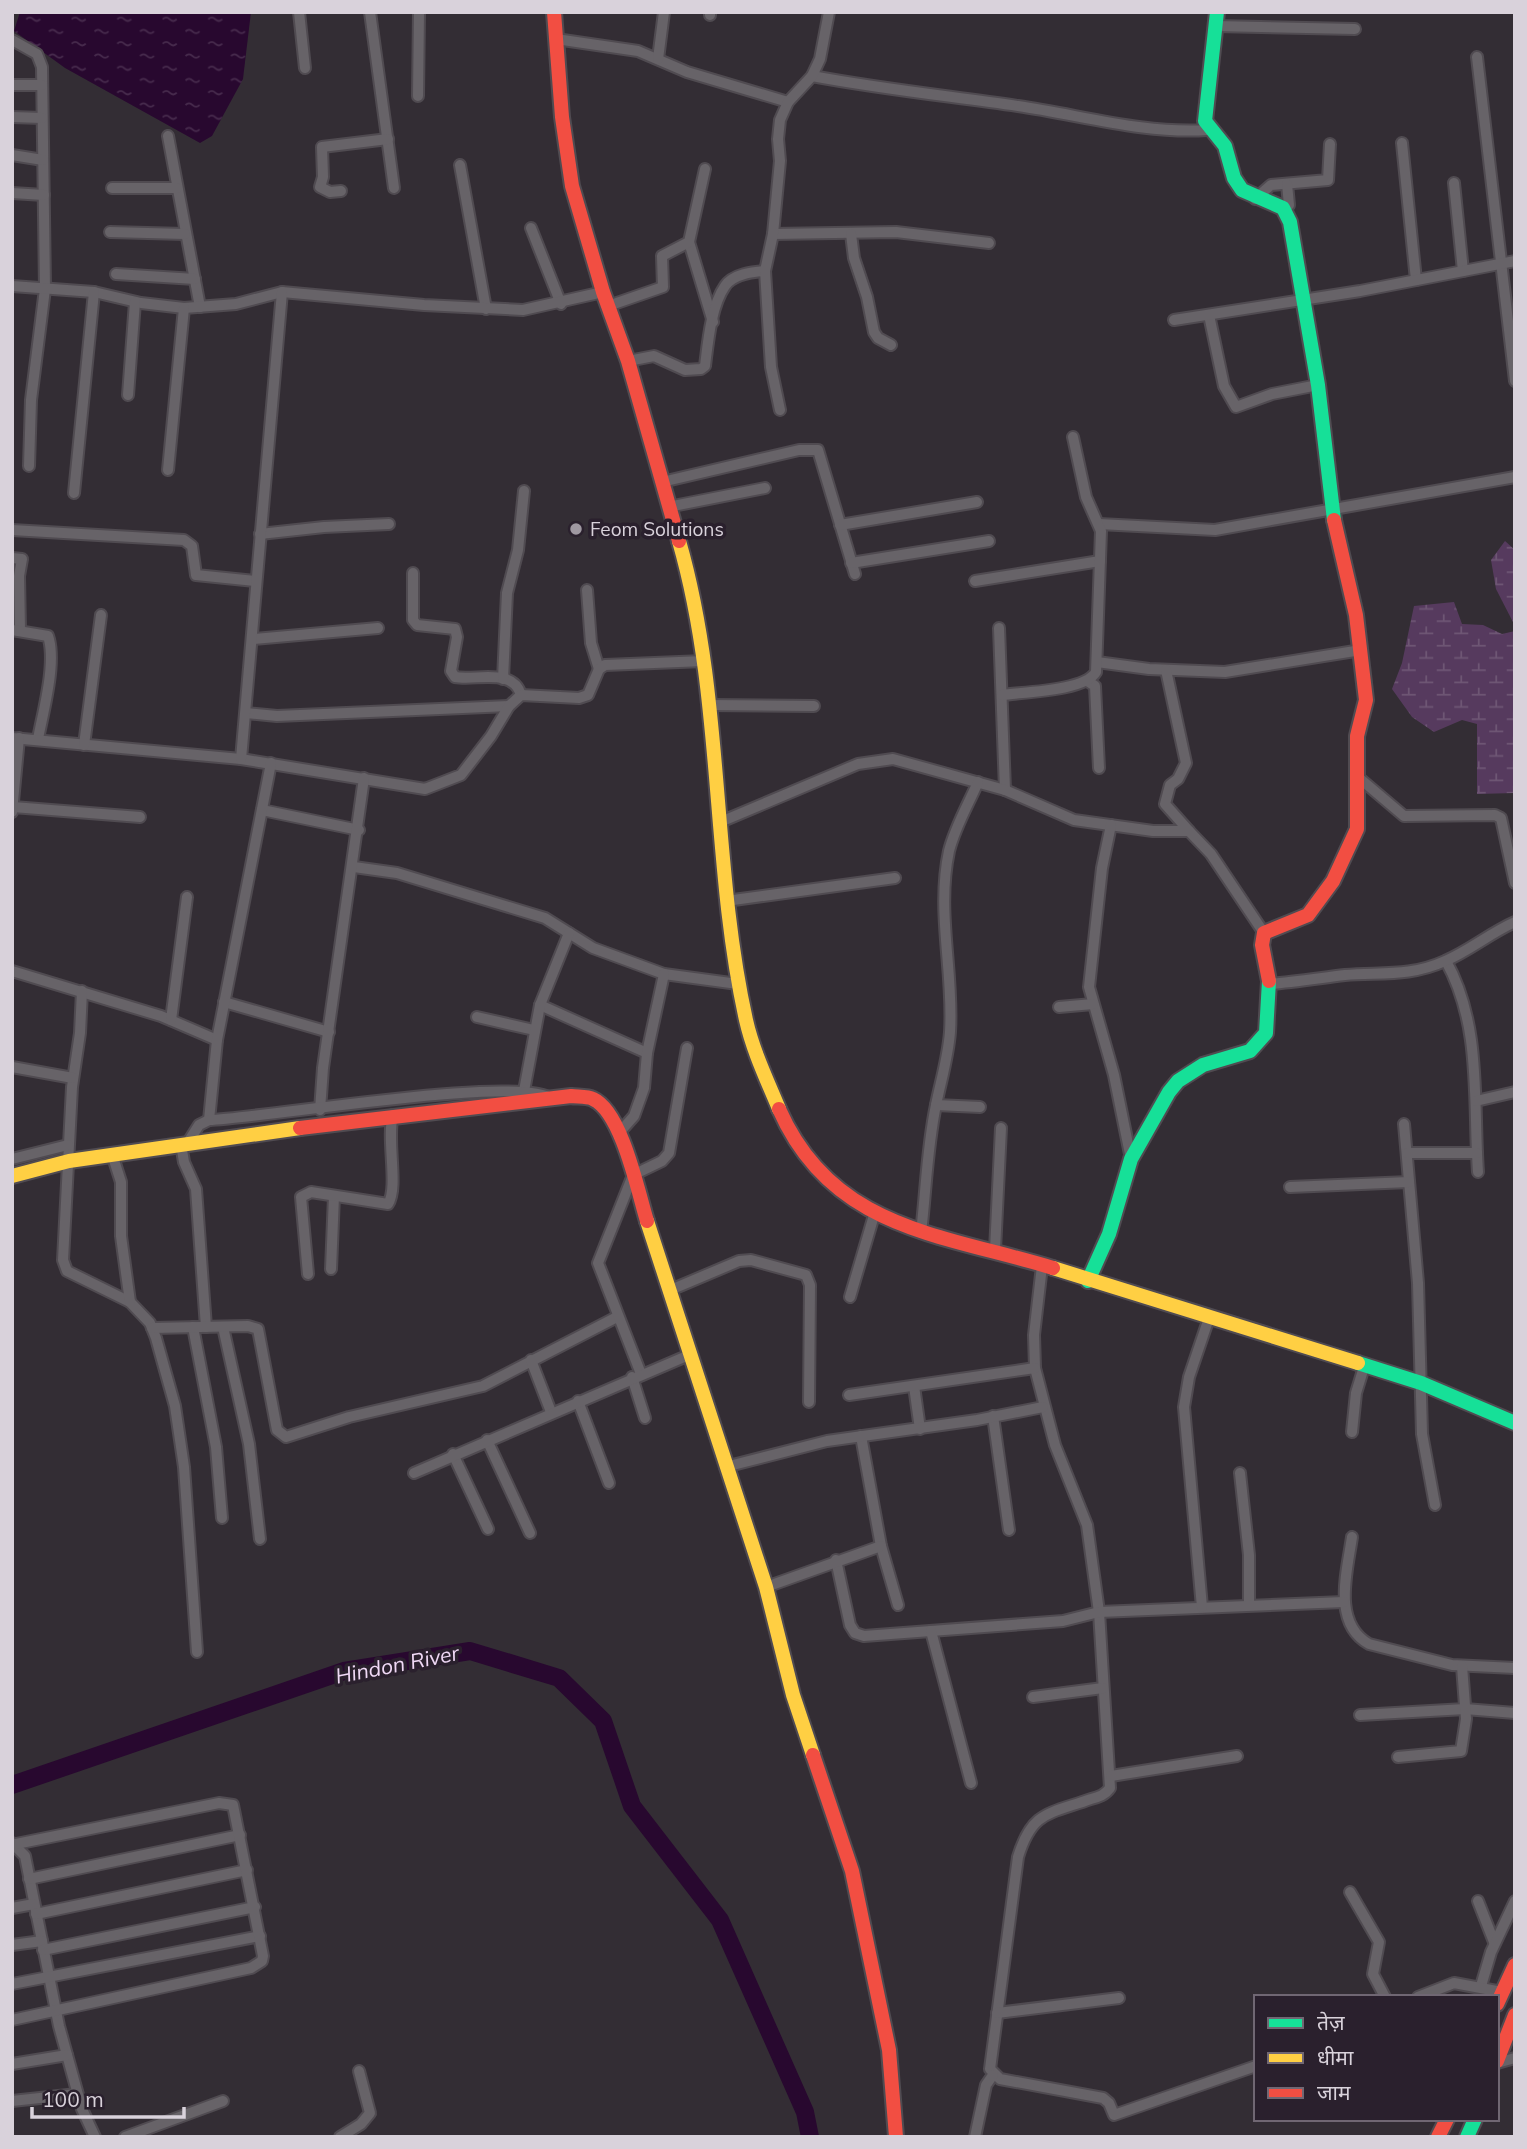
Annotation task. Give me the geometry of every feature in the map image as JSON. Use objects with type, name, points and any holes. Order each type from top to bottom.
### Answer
[{"type":"street","points":[[299,12],[305,68]]},
{"type":"street","points":[[370,12],[394,188]]},
{"type":"street","points":[[418,96],[419,12]]},
{"type":"street","points":[[554,12],[562,117],[572,186],[628,361],[690,579],[704,661],[726,901],[738,984],[759,1063],[790,1134],[821,1175],[853,1201],[920,1233],[995,1250],[1421,1383],[1515,1423]]},
{"type":"street","points":[[658,59],[664,12]]},
{"type":"street","points":[[780,410],[771,367],[765,271],[773,234],[780,161],[780,120],[788,102],[813,76],[820,59],[829,12]]},
{"type":"street","points":[[1287,184],[1289,205],[1283,208],[1255,199],[1234,180],[1224,144],[1207,130],[1205,121],[1216,19],[1354,29]]},
{"type":"street","points":[[556,39],[596,42],[639,51],[687,72],[788,102]]},
{"type":"street","points":[[12,40],[37,54],[42,66],[45,289],[31,400],[29,467]]},
{"type":"street","points":[[1477,57],[1515,381]]},
{"type":"street","points":[[813,76],[889,91],[1020,106],[1168,131],[1207,130]]},
{"type":"street","points":[[12,85],[42,85]]},
{"type":"street","points":[[12,117],[42,118]]},
{"type":"street","points":[[167,136],[200,307]]},
{"type":"street","points":[[341,191],[330,192],[320,187],[323,177],[322,148],[388,138]]},
{"type":"street","points":[[1402,143],[1416,280]]},
{"type":"street","points":[[1255,199],[1267,187],[1328,180],[1330,144]]},
{"type":"street","points":[[12,155],[43,160]]},
{"type":"street","points":[[460,165],[486,309]]},
{"type":"street","points":[[705,169],[689,242],[713,322]]},
{"type":"street","points":[[1454,183],[1463,271]]},
{"type":"street","points":[[112,188],[177,188]]},
{"type":"street","points":[[12,193],[44,195]]},
{"type":"street","points":[[1264,933],[1273,927],[1292,923],[1308,915],[1333,881],[1357,829],[1357,736],[1366,700],[1361,650],[1332,510],[1318,385],[1301,299],[1290,222],[1283,208]]},
{"type":"street","points":[[531,228],[561,304]]},
{"type":"street","points":[[110,232],[185,234]]},
{"type":"street","points":[[773,234],[896,232],[989,243]]},
{"type":"street","points":[[851,234],[854,258],[867,297],[872,324],[878,338],[891,345]]},
{"type":"street","points":[[12,286],[94,292],[135,302],[184,308],[236,304],[282,292],[523,310],[659,290],[663,287],[662,256],[689,242]]},
{"type":"street","points":[[1174,320],[1515,261]]},
{"type":"street","points":[[628,361],[654,356],[685,370],[701,369],[705,366],[713,322],[725,286],[731,280],[752,272],[765,271]]},
{"type":"street","points":[[116,274],[195,279]]},
{"type":"street","points":[[74,493],[94,292]]},
{"type":"street","points":[[241,759],[282,292]]},
{"type":"street","points":[[128,395],[135,302]]},
{"type":"street","points":[[168,470],[184,308]]},
{"type":"street","points":[[1209,315],[1224,386],[1236,407],[1267,396],[1318,385]]},
{"type":"street","points":[[1002,695],[1089,681],[1096,673],[1100,524],[1086,497],[1073,437]]},
{"type":"street","points":[[662,482],[813,447],[821,456],[853,569],[989,541]]},
{"type":"street","points":[[1100,524],[1215,530],[1515,477]]},
{"type":"street","points":[[668,507],[765,488]]},
{"type":"street","points":[[503,679],[507,593],[518,550],[524,491]]},
{"type":"street","points":[[839,525],[977,502]]},
{"type":"street","points":[[260,534],[389,524]]},
{"type":"street","points":[[12,530],[184,540],[192,546],[195,575],[255,581]]},
{"type":"street","points":[[12,558],[22,559],[16,630],[48,636],[50,643],[51,661],[38,739]]},
{"type":"street","points":[[975,581],[1100,561]]},
{"type":"street","points":[[413,573],[413,620],[424,626],[455,629],[457,637],[453,674],[460,678],[494,676],[518,687],[521,695]]},
{"type":"street","points":[[587,590],[591,643],[599,670]]},
{"type":"street","points":[[84,745],[101,615]]},
{"type":"street","points":[[253,639],[377,628]]},
{"type":"street","points":[[999,628],[1005,790]]},
{"type":"street","points":[[1097,662],[1166,670],[1224,672],[1361,650]]},
{"type":"street","points":[[12,812],[16,738],[241,759],[425,789],[450,781],[471,765],[509,706],[521,695],[579,698],[591,691],[599,670],[605,664],[704,661]]},
{"type":"street","points":[[1088,1281],[1109,1234],[1131,1159],[1178,1080],[1203,1065],[1250,1051],[1261,1042],[1266,1033],[1270,984],[1262,945],[1264,933],[1211,853],[1165,804],[1170,785],[1178,779],[1186,763],[1166,670]]},
{"type":"street","points":[[1089,681],[1095,686],[1099,768]]},
{"type":"street","points":[[708,705],[814,706]]},
{"type":"street","points":[[246,713],[277,716],[509,706]]},
{"type":"street","points":[[718,823],[876,759],[910,762],[1005,790],[1074,820],[1153,831],[1188,831]]},
{"type":"street","points":[[209,1121],[217,1040],[271,763]]},
{"type":"street","points":[[1358,777],[1404,816],[1495,815],[1501,818],[1515,883]]},
{"type":"street","points":[[320,1110],[364,778]]},
{"type":"street","points":[[920,1233],[936,1105],[946,1072],[952,999],[944,935],[947,865],[957,829],[978,782]]},
{"type":"street","points":[[13,807],[140,817]]},
{"type":"street","points":[[262,810],[359,830]]},
{"type":"street","points":[[1111,825],[1089,975],[1093,1004],[1113,1067],[1131,1159]]},
{"type":"street","points":[[354,867],[397,873],[457,889],[518,913],[545,918],[593,948],[664,974],[738,984]]},
{"type":"street","points":[[726,901],[895,878]]},
{"type":"street","points":[[171,1020],[187,897]]},
{"type":"street","points":[[1270,984],[1347,975],[1381,976],[1409,972],[1446,961],[1489,934],[1515,922]]},
{"type":"street","points":[[524,1091],[540,1005],[569,933]]},
{"type":"street","points":[[1446,961],[1458,983],[1468,1013],[1476,1101],[1478,1172]]},
{"type":"street","points":[[12,971],[171,1020],[217,1040]]},
{"type":"street","points":[[619,1133],[635,1116],[644,1088],[647,1053],[664,974]]},
{"type":"street","points":[[82,991],[68,1145],[63,1253],[67,1271],[130,1302],[152,1328],[175,1406],[184,1467],[197,1652]]},
{"type":"street","points":[[224,1002],[329,1032]]},
{"type":"street","points":[[1059,1007],[1093,1004]]},
{"type":"street","points":[[540,1005],[595,1033],[647,1053]]},
{"type":"street","points":[[477,1017],[534,1030]]},
{"type":"street","points":[[645,1418],[636,1376],[598,1264],[633,1175],[662,1161],[669,1153],[687,1048]]},
{"type":"street","points":[[12,1067],[73,1078]]},
{"type":"street","points":[[206,1327],[196,1189],[184,1162],[184,1144],[200,1125],[209,1121],[440,1094],[524,1091],[546,1094],[552,1099]]},
{"type":"street","points":[[1476,1101],[1515,1092]]},
{"type":"street","points":[[12,1176],[69,1161],[112,1154],[393,1115],[571,1096],[593,1099],[608,1112],[619,1133],[633,1175],[668,1292],[766,1587],[793,1695],[852,1871],[889,2050],[896,2137]]},
{"type":"street","points":[[936,1105],[980,1107]]},
{"type":"street","points":[[308,1274],[301,1197],[311,1192],[383,1204],[391,1200],[389,1130],[393,1115]]},
{"type":"street","points":[[1404,1124],[1418,1283],[1422,1434],[1435,1505]]},
{"type":"street","points":[[995,1250],[1001,1128]]},
{"type":"street","points":[[12,1159],[68,1145]]},
{"type":"street","points":[[1407,1153],[1477,1153]]},
{"type":"street","points":[[112,1154],[121,1182],[121,1236],[130,1302]]},
{"type":"street","points":[[1290,1187],[1409,1182]]},
{"type":"street","points":[[331,1269],[334,1196]]},
{"type":"street","points":[[850,1297],[875,1212]]},
{"type":"street","points":[[668,1292],[738,1261],[751,1260],[806,1275],[810,1285],[809,1402]]},
{"type":"street","points":[[1042,1266],[1034,1335],[1035,1368],[1055,1445],[1087,1525],[1099,1612],[1111,1776],[1107,1793],[1042,1817],[1025,1835],[1018,1857],[989,2061],[993,2075],[1000,2079],[1102,2098],[1109,2103],[1114,2115],[1254,2067]]},
{"type":"street","points":[[152,1328],[223,1326],[258,1329],[277,1430],[286,1437],[349,1417],[483,1386],[617,1317]]},
{"type":"street","points":[[1202,1607],[1184,1407],[1185,1393],[1209,1318]]},
{"type":"street","points":[[223,1326],[249,1444],[260,1539]]},
{"type":"street","points":[[194,1327],[216,1447],[222,1518]]},
{"type":"street","points":[[414,1473],[689,1355]]},
{"type":"street","points":[[531,1360],[551,1412]]},
{"type":"street","points":[[1352,1432],[1356,1393],[1364,1367]]},
{"type":"street","points":[[849,1395],[1035,1368]]},
{"type":"street","points":[[914,1386],[920,1429]]},
{"type":"street","points":[[578,1401],[609,1483]]},
{"type":"street","points":[[725,1467],[860,1436],[920,1429],[1043,1407]]},
{"type":"street","points":[[993,1416],[1009,1530]]},
{"type":"street","points":[[860,1436],[881,1546],[898,1605]]},
{"type":"street","points":[[487,1440],[530,1533]]},
{"type":"street","points":[[453,1454],[488,1529]]},
{"type":"street","points":[[1240,1473],[1249,1555],[1249,1605]]},
{"type":"street","points":[[1352,1537],[1344,1602],[1353,1632],[1369,1644],[1462,1666],[1515,1668]]},
{"type":"street","points":[[766,1587],[881,1546]]},
{"type":"street","points":[[836,1560],[850,1626],[855,1633],[863,1636],[1063,1621],[1099,1612],[1344,1602]]},
{"type":"street","points":[[931,1631],[971,1783]]},
{"type":"street","points":[[1398,1757],[1461,1751],[1465,1709],[1462,1666]]},
{"type":"street","points":[[1033,1697],[1103,1688]]},
{"type":"street","points":[[1360,1715],[1465,1709],[1515,1713]]},
{"type":"street","points":[[1111,1776],[1237,1756]]},
{"type":"street","points":[[12,2020],[56,2012],[251,1969],[262,1961],[255,1907],[233,1805],[226,1803],[14,1843],[25,1856],[56,2012],[77,2094],[95,2137]]},
{"type":"street","points":[[29,1879],[240,1835]]},
{"type":"street","points":[[12,1908],[35,1909],[247,1870]]},
{"type":"street","points":[[1350,1892],[1379,1942],[1373,1974],[1384,1995]]},
{"type":"street","points":[[1478,1901],[1494,1942]]},
{"type":"street","points":[[1481,1986],[1494,1942],[1515,1901]]},
{"type":"street","points":[[12,1945],[43,1945],[255,1907]]},
{"type":"street","points":[[12,1984],[49,1979],[260,1936]]},
{"type":"street","points":[[1500,1998],[1515,1965]]},
{"type":"street","points":[[1422,1995],[1446,1984],[1481,1986],[1495,1995]]},
{"type":"street","points":[[997,2012],[1119,1998]]},
{"type":"street","points":[[1499,2057],[1515,2015]]},
{"type":"street","points":[[12,2064],[67,2055]]},
{"type":"street","points":[[341,2137],[361,2124],[369,2113],[359,2071]]},
{"type":"street","points":[[975,2137],[986,2085],[993,2075]]},
{"type":"street","points":[[12,2101],[77,2094]]},
{"type":"street","points":[[125,2137],[223,2101]]},
{"type":"street","points":[[1438,2137],[1446,2121]]},
{"type":"street","points":[[1467,2137],[1474,2121]]},
{"type":"green space","points":[[1505,541],[1515,550],[1515,626],[1496,589],[1491,560]]},
{"type":"green space","points":[[1454,602],[1462,624],[1483,625],[1502,634],[1515,631],[1515,793],[1477,794],[1477,724],[1462,720],[1434,732],[1412,717],[1392,689],[1402,663],[1414,606]]},
{"type":"water","points":[[20,12],[251,12],[243,79],[212,136],[200,143],[65,68],[14,31]]},
{"type":"waterway","name":"Hindon River","points":[[12,1785],[344,1671],[470,1651],[559,1678],[603,1721],[632,1806],[720,1920],[805,2112],[810,2137]]},
{"type":"traffic: fast","points":[[1217,12],[1205,121],[1225,146],[1234,178],[1242,190],[1283,208],[1290,222],[1318,385],[1334,520]]},
{"type":"traffic: fast","points":[[1088,1281],[1109,1234],[1131,1159],[1169,1092],[1178,1081],[1203,1065],[1250,1051],[1266,1033],[1269,981]]},
{"type":"traffic: fast","points":[[1358,1363],[1421,1383],[1515,1423]]},
{"type":"traffic: fast","points":[[1467,2137],[1474,2121]]},
{"type":"traffic: slow","points":[[679,541],[704,659],[735,960],[749,1032],[779,1109]]},
{"type":"traffic: slow","points":[[12,1176],[69,1161],[300,1128]]},
{"type":"traffic: slow","points":[[647,1221],[766,1587],[793,1695],[813,1755]]},
{"type":"traffic: slow","points":[[1053,1268],[1358,1363]]},
{"type":"traffic: jam","points":[[554,12],[562,117],[572,186],[603,292],[628,361],[679,541]]},
{"type":"traffic: jam","points":[[1269,981],[1262,945],[1264,933],[1308,915],[1333,881],[1357,829],[1357,736],[1366,700],[1356,615],[1334,520]]},
{"type":"traffic: jam","points":[[300,1128],[571,1096],[591,1098],[603,1107],[620,1136],[628,1154],[647,1221]]},
{"type":"traffic: jam","points":[[779,1109],[801,1149],[829,1180],[860,1204],[931,1235],[1053,1268]]},
{"type":"traffic: jam","points":[[813,1755],[852,1871],[889,2050],[896,2137]]},
{"type":"traffic: jam","points":[[1499,2000],[1515,1965]]},
{"type":"traffic: jam","points":[[1499,2056],[1515,2015]]},
{"type":"traffic: jam","points":[[1438,2137],[1446,2121]]},
{"type":"place","name":"Feom Solutions","points":[[576,529]]}]
